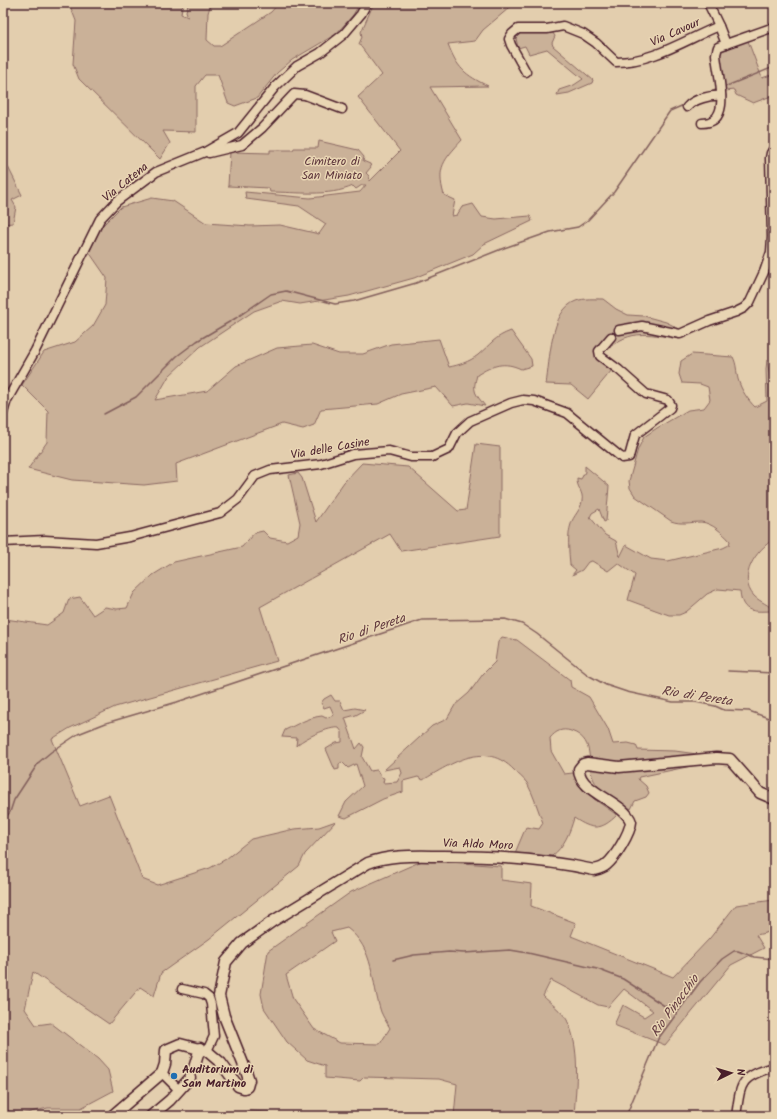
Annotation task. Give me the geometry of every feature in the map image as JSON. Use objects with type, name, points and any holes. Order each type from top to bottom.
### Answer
[{"type":"main road","name":"Via Aldo Moro","points":[[204,1049],[221,1063],[238,1086],[244,1088],[247,1087],[249,1080],[224,1016],[219,996],[226,962],[242,943],[279,917],[368,863],[382,858],[463,856],[551,861],[594,870],[605,866],[622,843],[631,822],[627,815],[591,788],[582,778],[579,772],[580,766],[583,764],[619,767],[712,758],[730,759],[760,792],[774,799]]},
{"type":"main road","points":[[112,1116],[162,1073],[166,1064],[164,1052],[169,1047],[180,1044],[204,1049],[194,1068]]},
{"type":"main road","points":[[151,1116],[180,1090],[190,1078]]},
{"type":"street","name":"Via Catena","points":[[3,413],[7,400],[36,351],[100,219],[117,201],[156,172],[194,156],[238,133],[275,87],[296,66],[320,54],[344,34],[361,14],[367,3]]},
{"type":"street","points":[[708,3],[719,26]]},
{"type":"street","name":"Via Cavour","points":[[526,72],[511,46],[509,39],[518,28],[546,29],[563,26],[583,34],[596,43],[616,62],[628,62],[660,54],[719,26],[726,44]]},
{"type":"street","points":[[702,123],[710,123],[719,116],[722,109],[716,54],[718,47],[774,27]]},
{"type":"street","points":[[687,107],[690,104],[720,91]]},
{"type":"street","points":[[194,156],[242,145],[262,128],[294,94],[305,94],[342,109]]},
{"type":"street","points":[[619,330],[642,326],[680,334],[709,321],[736,312],[744,308],[750,302],[764,272],[771,252],[770,158],[774,148]]},
{"type":"street","name":"Via delle Casine","points":[[3,542],[45,540],[96,543],[130,537],[220,513],[238,499],[255,476],[270,470],[321,464],[353,454],[389,451],[411,457],[432,457],[449,449],[457,433],[470,421],[511,403],[523,400],[534,401],[567,412],[625,459],[629,457],[635,435],[670,408],[671,405],[668,400],[646,394],[619,370],[600,356],[599,352],[610,337]]},
{"type":"street","points":[[182,989],[204,994],[209,998],[211,1004],[214,1036],[204,1049]]},
{"type":"street","points":[[736,1116],[740,1091],[743,1083],[749,1076],[774,1068]]},
{"type":"street","points":[[162,1073],[180,1090]]},
{"type":"green space","points":[[69,3],[186,3],[182,7],[181,14],[188,17],[186,11],[188,5],[192,3],[211,3],[208,13],[207,40],[214,46],[220,46],[271,12],[279,3],[360,3],[353,15],[336,34],[292,60],[277,73],[257,98],[235,106],[228,103],[218,75],[205,75],[196,86],[196,132],[163,131],[170,143],[160,159],[79,79],[73,64],[76,21]]},
{"type":"green space","name":"Cimitero di San Miniato","points":[[374,3],[515,3],[483,30],[475,41],[448,44],[455,59],[463,70],[473,78],[488,86],[430,87],[462,140],[450,153],[443,164],[441,171],[444,195],[455,200],[452,216],[457,215],[462,207],[473,204],[482,217],[496,219],[530,216],[532,221],[484,244],[473,254],[414,278],[349,296],[300,304],[282,301],[254,311],[200,347],[169,376],[155,400],[207,391],[236,366],[277,348],[312,345],[339,354],[363,354],[391,344],[439,339],[449,367],[471,360],[497,338],[511,331],[531,359],[532,366],[521,369],[509,365],[499,365],[477,375],[475,392],[485,406],[468,403],[453,406],[436,387],[401,394],[378,404],[321,409],[314,425],[303,429],[282,424],[176,464],[177,481],[144,485],[72,480],[28,469],[47,442],[48,411],[22,385],[44,352],[75,342],[93,326],[105,305],[107,278],[89,252],[102,226],[121,207],[152,198],[173,201],[206,223],[250,226],[280,225],[319,234],[326,224],[299,206],[246,199],[245,192],[310,198],[360,192],[366,185],[362,185],[356,189],[353,186],[334,192],[323,193],[270,192],[269,188],[228,186],[230,152],[270,153],[270,150],[318,148],[319,141],[358,150],[364,157],[363,161],[370,164],[371,167],[366,173],[369,176],[370,181],[400,151],[358,97],[382,75],[359,44],[362,37],[361,32]]},
{"type":"green space","points":[[520,31],[552,32],[555,36],[552,43],[553,46],[593,80],[592,83],[569,93],[557,95],[559,90],[574,85],[583,79],[547,49],[529,54],[525,46],[518,48],[516,38]]},
{"type":"green space","points":[[746,40],[748,41],[762,78],[774,74],[774,95],[753,103],[736,95],[734,90],[725,91],[719,51]]},
{"type":"green space","points":[[3,157],[22,195],[12,200],[16,207],[13,223],[3,224]]},
{"type":"green space","points":[[603,299],[616,309],[628,315],[644,316],[666,322],[674,326],[678,339],[656,335],[638,335],[620,340],[603,354],[612,370],[588,399],[571,385],[546,384],[550,350],[556,325],[567,306],[579,300]]},
{"type":"green space","points":[[692,354],[733,357],[741,387],[747,398],[755,407],[767,401],[767,360],[774,400],[774,539],[755,557],[748,573],[747,581],[749,589],[754,596],[774,611],[751,610],[743,604],[740,591],[718,589],[707,594],[686,612],[679,615],[669,615],[628,600],[635,575],[618,563],[608,571],[592,561],[588,562],[582,570],[572,575],[576,570],[570,565],[569,533],[572,521],[579,510],[582,498],[577,478],[581,479],[585,472],[585,466],[609,486],[606,521],[604,522],[599,509],[592,513],[590,517],[605,535],[616,541],[620,557],[626,545],[651,559],[668,561],[723,548],[729,545],[730,541],[713,526],[701,522],[682,523],[671,521],[635,496],[630,488],[629,481],[638,449],[644,437],[688,410],[704,408],[710,400],[708,387],[700,384],[682,383],[679,374],[681,361]]},
{"type":"green space","points":[[476,444],[500,447],[500,536],[401,551],[390,534],[260,607],[277,661],[115,707],[70,728],[52,739],[80,806],[109,795],[142,879],[157,885],[210,868],[226,859],[251,839],[294,829],[319,827],[336,821],[305,854],[299,866],[209,939],[161,973],[154,996],[140,987],[109,1024],[33,972],[25,1009],[36,1025],[51,1023],[98,1059],[108,1070],[113,1091],[81,1108],[48,1108],[22,1114],[3,1110],[3,613],[5,619],[47,625],[64,613],[69,599],[80,597],[93,615],[105,607],[117,609],[127,608],[134,593],[153,575],[174,562],[242,547],[254,533],[263,531],[270,538],[287,541],[298,535],[300,523],[289,475],[298,473],[302,478],[316,522],[344,482],[362,463],[408,467],[458,511],[466,510]]},
{"type":"green space","points":[[502,637],[517,640],[570,680],[571,687],[589,697],[608,729],[613,744],[628,743],[636,745],[638,750],[675,751],[697,754],[701,764],[639,777],[638,779],[646,786],[649,793],[646,797],[635,801],[631,809],[598,786],[593,779],[588,748],[585,741],[580,736],[568,730],[557,732],[550,738],[551,751],[564,774],[573,773],[594,799],[617,815],[606,824],[596,827],[586,825],[574,818],[566,839],[552,856],[515,853],[526,827],[539,829],[543,823],[527,783],[503,761],[492,757],[480,755],[468,757],[445,767],[423,780],[418,777],[403,781],[403,792],[383,799],[346,818],[339,816],[346,802],[363,786],[356,764],[348,768],[342,762],[339,764],[339,769],[335,770],[326,749],[336,743],[342,742],[342,732],[339,728],[329,729],[310,737],[296,746],[297,738],[282,737],[285,730],[312,718],[322,716],[326,718],[334,715],[330,706],[324,708],[321,703],[324,699],[331,695],[335,701],[340,701],[344,710],[355,708],[365,710],[356,715],[345,718],[356,749],[361,743],[364,747],[362,757],[370,771],[377,770],[381,777],[384,778],[383,783],[397,782],[402,773],[400,767],[384,770],[432,726],[447,719],[455,705],[469,693],[483,674],[495,662],[498,642]]},
{"type":"green space","points":[[424,860],[501,866],[501,880],[532,884],[531,906],[576,923],[571,936],[673,977],[710,938],[736,905],[774,900],[774,931],[756,935],[764,948],[731,965],[665,1045],[614,1025],[623,1005],[644,1017],[653,1011],[624,989],[608,1007],[598,1005],[551,980],[543,996],[559,1010],[567,1020],[574,1043],[576,1055],[576,1080],[574,1116],[454,1116],[457,1084],[439,1079],[364,1077],[360,1081],[325,1078],[325,1066],[307,1060],[287,1042],[264,1008],[261,994],[268,951],[351,892]],"holes":[[[347,928],[356,936],[363,946],[367,956],[371,967],[381,1012],[390,1028],[380,1044],[340,1043],[314,1029],[293,999],[286,975],[335,941],[331,932]]]},
{"type":"green space","points":[[248,1111],[269,1112],[269,1116],[236,1116]]},
{"type":"green space","points":[[310,1113],[384,1116],[310,1116]]},
{"type":"waterway","points":[[724,87],[774,67]]},
{"type":"waterway","points":[[709,93],[718,89]]},
{"type":"waterway","points":[[104,414],[136,397],[177,356],[197,341],[236,318],[271,294],[286,291],[335,304],[354,301],[416,283],[504,248],[550,232],[578,227],[588,220],[614,192],[670,111],[686,104]]},
{"type":"waterway","name":"Rio di Pereta","points":[[3,821],[10,812],[14,800],[39,762],[78,734],[106,723],[177,702],[422,620],[505,619],[522,624],[537,634],[588,675],[606,685],[627,692],[673,702],[695,702],[715,706],[724,710],[749,711],[774,720]]},
{"type":"waterway","points":[[728,671],[774,673]]},
{"type":"waterway","points":[[393,960],[414,955],[449,952],[464,953],[510,950],[528,953],[597,969],[623,979],[677,1014]]},
{"type":"waterway","name":"Rio Pinocchio","points":[[626,1116],[658,1039],[700,982],[722,959],[734,951],[754,957],[774,959]]},
{"type":"place","name":"Auditorium di San Martino","points":[[174,1076]]}]
